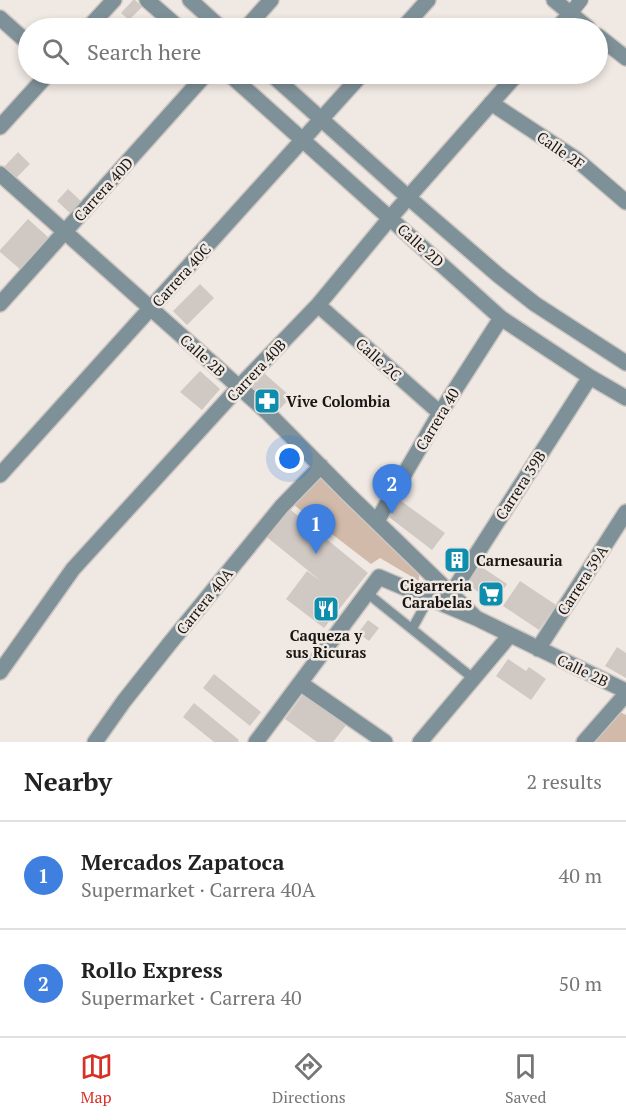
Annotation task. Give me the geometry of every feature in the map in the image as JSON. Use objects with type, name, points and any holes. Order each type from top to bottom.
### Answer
[{"type":"street","points":[[97,18],[114,0]]},
{"type":"street","points":[[147,0],[168,18]]},
{"type":"street","points":[[190,0],[210,18]]},
{"type":"street","points":[[255,18],[271,0]]},
{"type":"street","points":[[412,18],[428,0]]},
{"type":"street","points":[[554,0],[575,18]]},
{"type":"street","points":[[566,18],[581,0]]},
{"type":"street","points":[[0,18],[18,34]]},
{"type":"street","points":[[608,44],[626,58]]},
{"type":"street","points":[[0,127],[39,84]]},
{"type":"street","name":"Carrera 40D","points":[[0,304],[197,84]]},
{"type":"street","name":"Calle 2D","points":[[240,84],[501,318],[626,399]]},
{"type":"street","name":"Calle 2D","points":[[282,84],[498,275],[535,304],[626,363]]},
{"type":"street","name":"Carrera 40C","points":[[0,476],[353,84]]},
{"type":"street","name":"Carrera 40B","points":[[0,672],[5,654],[73,569],[239,387],[318,305],[390,218],[509,84]]},
{"type":"street","name":"Calle 2F","points":[[491,103],[576,159],[626,202]]},
{"type":"street","name":"Calle 2B","points":[[0,174],[268,413],[376,522],[476,618]]},
{"type":"street","name":"Calle 2C","points":[[318,305],[440,413]]},
{"type":"street","name":"Carrera 40","points":[[376,522],[440,413],[501,318]]},
{"type":"street","name":"Carrera 39B","points":[[451,594],[590,377]]},
{"type":"street","name":"Carrera 40A","points":[[95,742],[124,701],[267,524],[321,466]]},
{"type":"street","name":"Carrera 39A","points":[[538,649],[626,512]]},
{"type":"street","name":"Calle 2B","points":[[367,593],[379,577],[476,618],[626,692]]},
{"type":"street","points":[[256,742],[367,593]]},
{"type":"street","points":[[420,742],[510,635]]},
{"type":"street","points":[[300,683],[385,742]]},
{"type":"street","points":[[584,742],[626,692]]},
{"type":"lane","points":[[367,593],[474,678]]},
{"type":"lane","points":[[412,629],[429,598]]},
{"type":"shaded area","points":[[321,475],[419,574],[419,581],[380,558],[371,564],[294,505]]},
{"type":"shaded area","points":[[618,711],[626,715],[626,742],[594,742]]},
{"type":"building","points":[[133,0],[142,7],[131,18],[127,18],[121,13]]},
{"type":"building","points":[[18,152],[30,164],[16,178],[4,167]]},
{"type":"building","points":[[68,189],[82,202],[71,214],[57,201]]},
{"type":"building","points":[[28,219],[49,238],[21,270],[0,250]]},
{"type":"building","points":[[200,284],[214,298],[187,325],[173,311]]},
{"type":"building","points":[[200,371],[220,389],[202,410],[180,392]]},
{"type":"building","points":[[264,373],[291,397],[276,413],[249,388]]},
{"type":"building","points":[[397,498],[445,533],[432,550],[385,514]]},
{"type":"building","points":[[286,506],[368,573],[324,628],[286,599],[307,571],[321,581],[263,534]]},
{"type":"building","name":"Carnesauria","points":[[454,549],[469,559],[460,571],[445,560]]},
{"type":"building","points":[[480,566],[507,584],[494,603],[467,584]]},
{"type":"building","points":[[520,581],[556,605],[539,630],[503,606]]},
{"type":"building","points":[[368,620],[379,628],[369,641],[358,633]]},
{"type":"building","points":[[617,647],[626,653],[626,678],[605,666]]},
{"type":"building","points":[[508,659],[526,671],[529,667],[546,679],[531,700],[496,676]]},
{"type":"building","points":[[214,674],[261,712],[250,726],[203,688]]},
{"type":"building","points":[[304,693],[347,724],[333,742],[317,742],[285,719]]},
{"type":"building","points":[[194,703],[239,740],[238,742],[214,742],[183,717]]},
{"type":"place","name":"Vive Colombia","points":[[267,401]]},
{"type":"place","name":"Rollo Express","points":[[392,514]]},
{"type":"place","name":"Mercados Zapatoca","points":[[316,554]]},
{"type":"place","name":"Carnesauria","points":[[457,560]]},
{"type":"place","name":"Cigarreria Carabelas","points":[[491,594]]},
{"type":"place","name":"Caqueza y sus Ricuras","points":[[326,609]]}]
